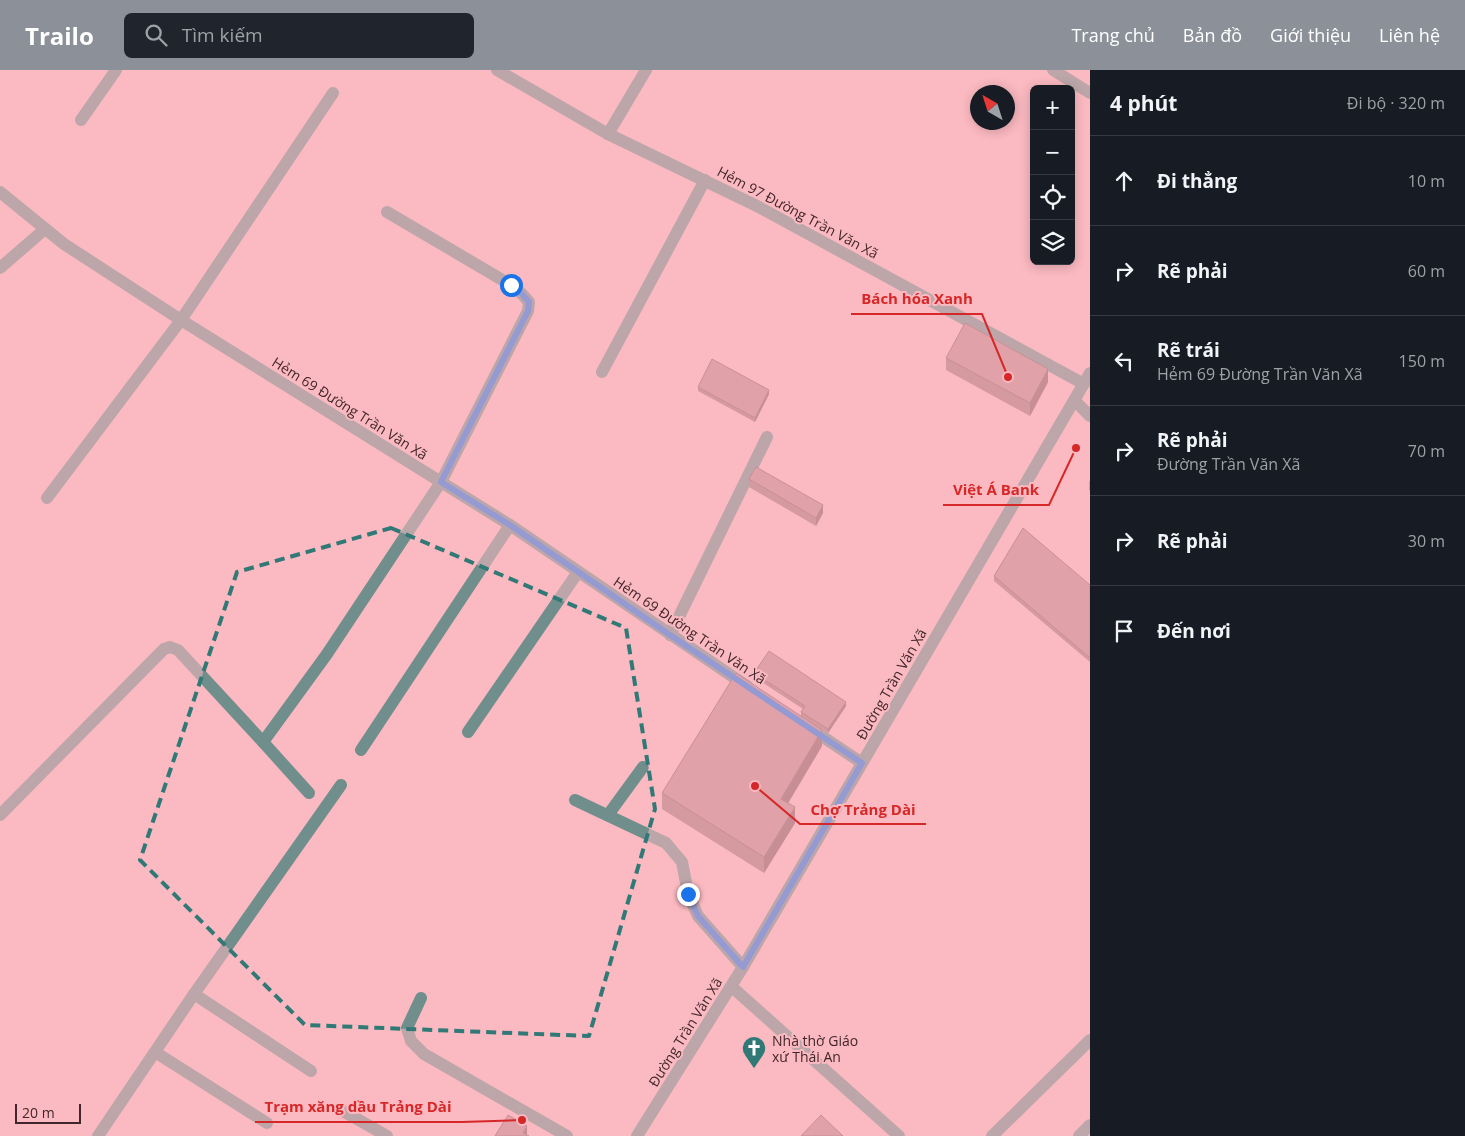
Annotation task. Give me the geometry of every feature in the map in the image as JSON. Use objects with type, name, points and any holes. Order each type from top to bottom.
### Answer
[{"type":"street","points":[[81,120],[116,70]]},
{"type":"street","name":"Hẻm 97 Đường Trần Văn Xã","points":[[497,70],[608,134],[705,180],[1087,378]]},
{"type":"street","points":[[608,134],[646,70]]},
{"type":"street","points":[[1053,70],[1090,93]]},
{"type":"street","points":[[47,498],[180,320],[333,93]]},
{"type":"street","points":[[602,372],[705,180]]},
{"type":"street","name":"Hẻm 69 Đường Trần Văn Xã","points":[[0,192],[64,244],[180,320],[510,525],[758,694]]},
{"type":"street","points":[[262,742],[327,654],[441,482],[528,311],[529,302],[511,285],[388,212]]},
{"type":"street","points":[[0,268],[45,229]]},
{"type":"street","name":"Đường Trần Văn Xã","points":[[637,1136],[732,987],[1087,378]]},
{"type":"street","points":[[1075,401],[1090,416]]},
{"type":"street","points":[[670,635],[767,437]]},
{"type":"street","points":[[361,750],[510,525]]},
{"type":"street","points":[[468,732],[578,572]]},
{"type":"street","points":[[0,815],[164,649],[170,647],[178,650],[309,793]]},
{"type":"street","points":[[798,720],[862,763]]},
{"type":"street","points":[[608,815],[643,767]]},
{"type":"street","points":[[98,1136],[194,994],[341,785]]},
{"type":"street","points":[[575,800],[666,843],[682,862],[688,894],[698,916],[743,967]]},
{"type":"street","points":[[732,987],[899,1136]]},
{"type":"street","points":[[194,994],[311,1072]]},
{"type":"street","points":[[421,998],[407,1028],[410,1041],[424,1054],[567,1136]]},
{"type":"street","points":[[992,1136],[1090,1040]]},
{"type":"street","points":[[155,1052],[267,1123]]},
{"type":"street","points":[[343,1111],[387,1136]]},
{"type":"street","points":[[1079,1136],[1090,1125]]},
{"type":"highlighted area","points":[[391,528],[626,628],[655,809],[589,1036],[305,1025],[140,860],[237,572]]},
{"type":"building","points":[[965,323],[1048,369],[1030,403],[946,358]]},
{"type":"building","points":[[712,359],[769,390],[755,418],[698,387]]},
{"type":"building","points":[[756,467],[823,505],[816,518],[749,479]]},
{"type":"building","points":[[1023,528],[1090,585],[1090,658],[994,576]]},
{"type":"building","points":[[769,651],[846,702],[828,729],[801,712],[805,706],[754,673]]},
{"type":"building","points":[[736,673],[822,730],[781,799],[795,807],[764,857],[662,793]]},
{"type":"building","points":[[508,1115],[527,1126],[523,1133],[529,1136],[495,1136]]},
{"type":"building","points":[[821,1115],[843,1136],[801,1136]]},
{"type":"place","name":"Bách hóa Xanh","points":[[1008,377]]},
{"type":"place","name":"Việt Á Bank","points":[[1076,448]]},
{"type":"place","name":"Chợ Trảng Dài","points":[[755,786]]},
{"type":"place","name":"Nhà thờ Giáo xứ Thái An","points":[[754,1069]]},
{"type":"place","name":"Trạm xăng dầu Trảng Dài","points":[[522,1120]]},
{"type":"route","points":[[511,285],[529,302],[528,311],[441,482],[510,525],[670,635],[862,763],[743,967],[698,916],[688,894]]}]
